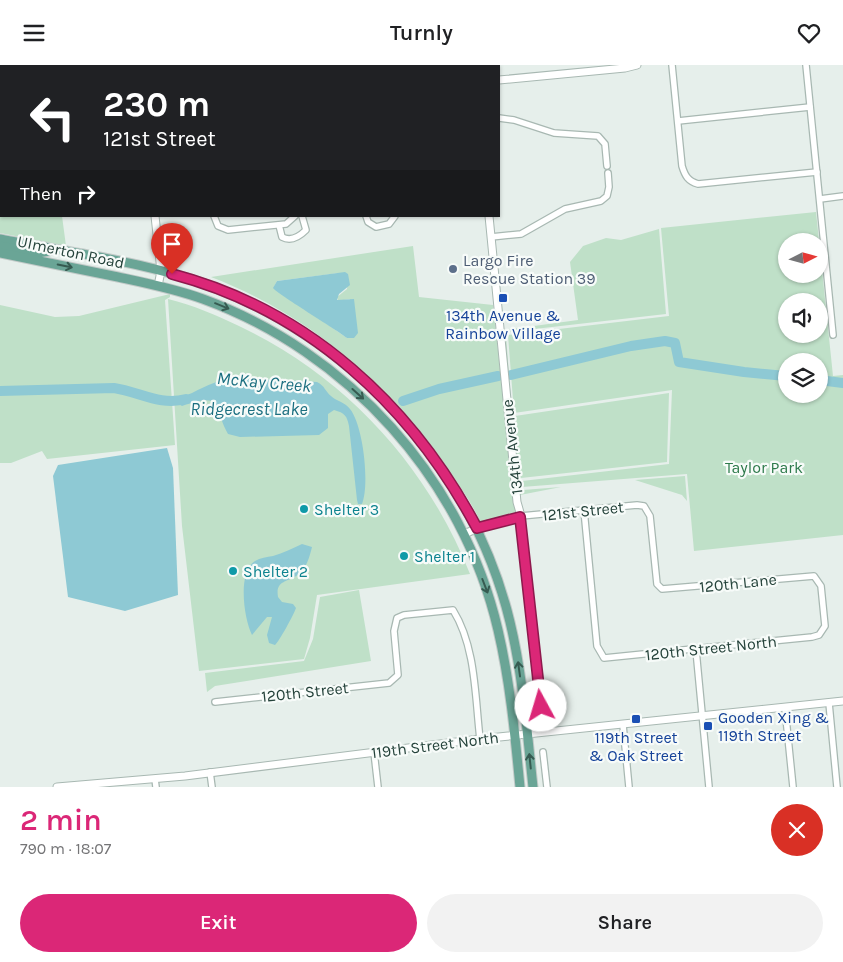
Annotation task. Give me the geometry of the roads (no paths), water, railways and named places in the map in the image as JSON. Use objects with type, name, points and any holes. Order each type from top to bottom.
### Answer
[{"type":"main road","name":"Ulmerton Road","points":[[0,239],[161,271],[213,287],[301,331],[351,367],[390,405],[430,451],[477,528],[510,620],[520,668],[533,787]]},
{"type":"main road","points":[[0,246],[38,253],[56,250]]},
{"type":"main road","name":"Ulmerton Road","points":[[0,253],[158,286],[201,298],[241,314],[276,332],[342,380],[375,410],[409,447],[429,474],[464,534],[488,594],[498,629],[515,737],[520,787]]},
{"type":"street","points":[[500,80],[625,68],[636,65]]},
{"type":"street","points":[[672,65],[684,171],[691,182],[698,184],[817,172]]},
{"type":"street","points":[[806,65],[833,335]]},
{"type":"street","points":[[678,121],[810,107]]},
{"type":"street","points":[[491,237],[521,234],[565,209],[601,201],[607,196],[609,187],[605,145],[598,135],[554,133],[514,120],[500,118]]},
{"type":"street","points":[[820,199],[843,196]]},
{"type":"street","points":[[155,217],[161,271],[158,286]]},
{"type":"street","points":[[214,217],[218,226],[228,230],[286,224],[294,217]]},
{"type":"street","points":[[279,225],[282,237],[286,239],[297,238],[306,230],[302,217]]},
{"type":"street","points":[[366,217],[368,222],[376,227],[390,224],[394,217]]},
{"type":"street","name":"134th Avenue","points":[[489,217],[517,501],[541,706]]},
{"type":"street","name":"121st Street","points":[[464,534],[477,528],[520,517],[637,505],[644,506],[650,516],[657,585]]},
{"type":"street","name":"120th Street North","points":[[584,510],[599,652],[604,658],[612,659],[812,637],[823,631]]},
{"type":"street","name":"120th Lane","points":[[657,585],[662,589],[670,590],[806,576],[814,577],[818,580],[821,587],[825,626],[823,631]]},
{"type":"street","name":"120th Street","points":[[214,702],[389,683],[394,680],[399,669],[394,631],[394,623],[397,618],[412,614],[453,610],[461,625],[467,645],[480,739]]},
{"type":"street","points":[[696,650],[709,787]]},
{"type":"street","name":"119th Street North","points":[[58,787],[155,779],[480,739],[515,737],[843,701]]},
{"type":"street","points":[[829,703],[838,787]]},
{"type":"street","points":[[785,707],[793,787]]},
{"type":"street","points":[[623,725],[628,787]]},
{"type":"street","points":[[374,752],[378,787]]},
{"type":"street","points":[[543,752],[547,787]]},
{"type":"street","points":[[210,772],[212,787]]},
{"type":"street","points":[[155,779],[156,787]]},
{"type":"water","points":[[345,272],[348,274],[350,285],[339,294],[337,300],[354,299],[358,333],[354,338],[347,338],[273,288],[277,281]]},
{"type":"water","name":"Ridgecrest Lake","points":[[238,378],[317,382],[333,398],[350,409],[355,417],[364,455],[365,483],[362,504],[358,504],[357,500],[349,426],[345,415],[341,412],[334,410],[328,414],[328,428],[319,435],[240,437],[228,434],[218,409],[211,401],[205,400],[182,406],[175,402],[181,397],[214,383]]},
{"type":"water","points":[[167,448],[173,468],[178,595],[125,611],[68,597],[53,476],[58,465]]},
{"type":"water","points":[[302,544],[312,547],[306,564],[300,573],[279,587],[278,597],[282,602],[293,604],[296,608],[275,645],[269,643],[267,635],[272,617],[267,617],[252,635],[249,628],[244,596],[246,575],[249,567],[255,561],[277,555]]},
{"type":"waterway","name":"McKay Creek","points":[[511,375],[631,346],[665,341],[675,343],[679,362],[778,375]]},
{"type":"waterway","name":"McKay Creek","points":[[403,401],[439,389],[498,376]]},
{"type":"waterway","name":"McKay Creek","points":[[828,381],[843,383]]},
{"type":"waterway","name":"McKay Creek","points":[[0,391],[114,388],[159,400],[177,401],[186,399]]},
{"type":"place","name":"Largo Fire Rescue Station 39","points":[[453,269]]},
{"type":"place","name":"134th Avenue & Rainbow Village","points":[[503,298]]},
{"type":"place","name":"Shelter 3","points":[[304,509]]},
{"type":"place","name":"Shelter 1","points":[[404,556]]},
{"type":"place","name":"Shelter 2","points":[[233,571]]},
{"type":"place","name":"119th Street & Oak Street","points":[[636,719]]},
{"type":"place","name":"Gooden Xing & 119th Street","points":[[708,726]]},
{"type":"park label","name":"Taylor Park","points":[[764,467]]}]
